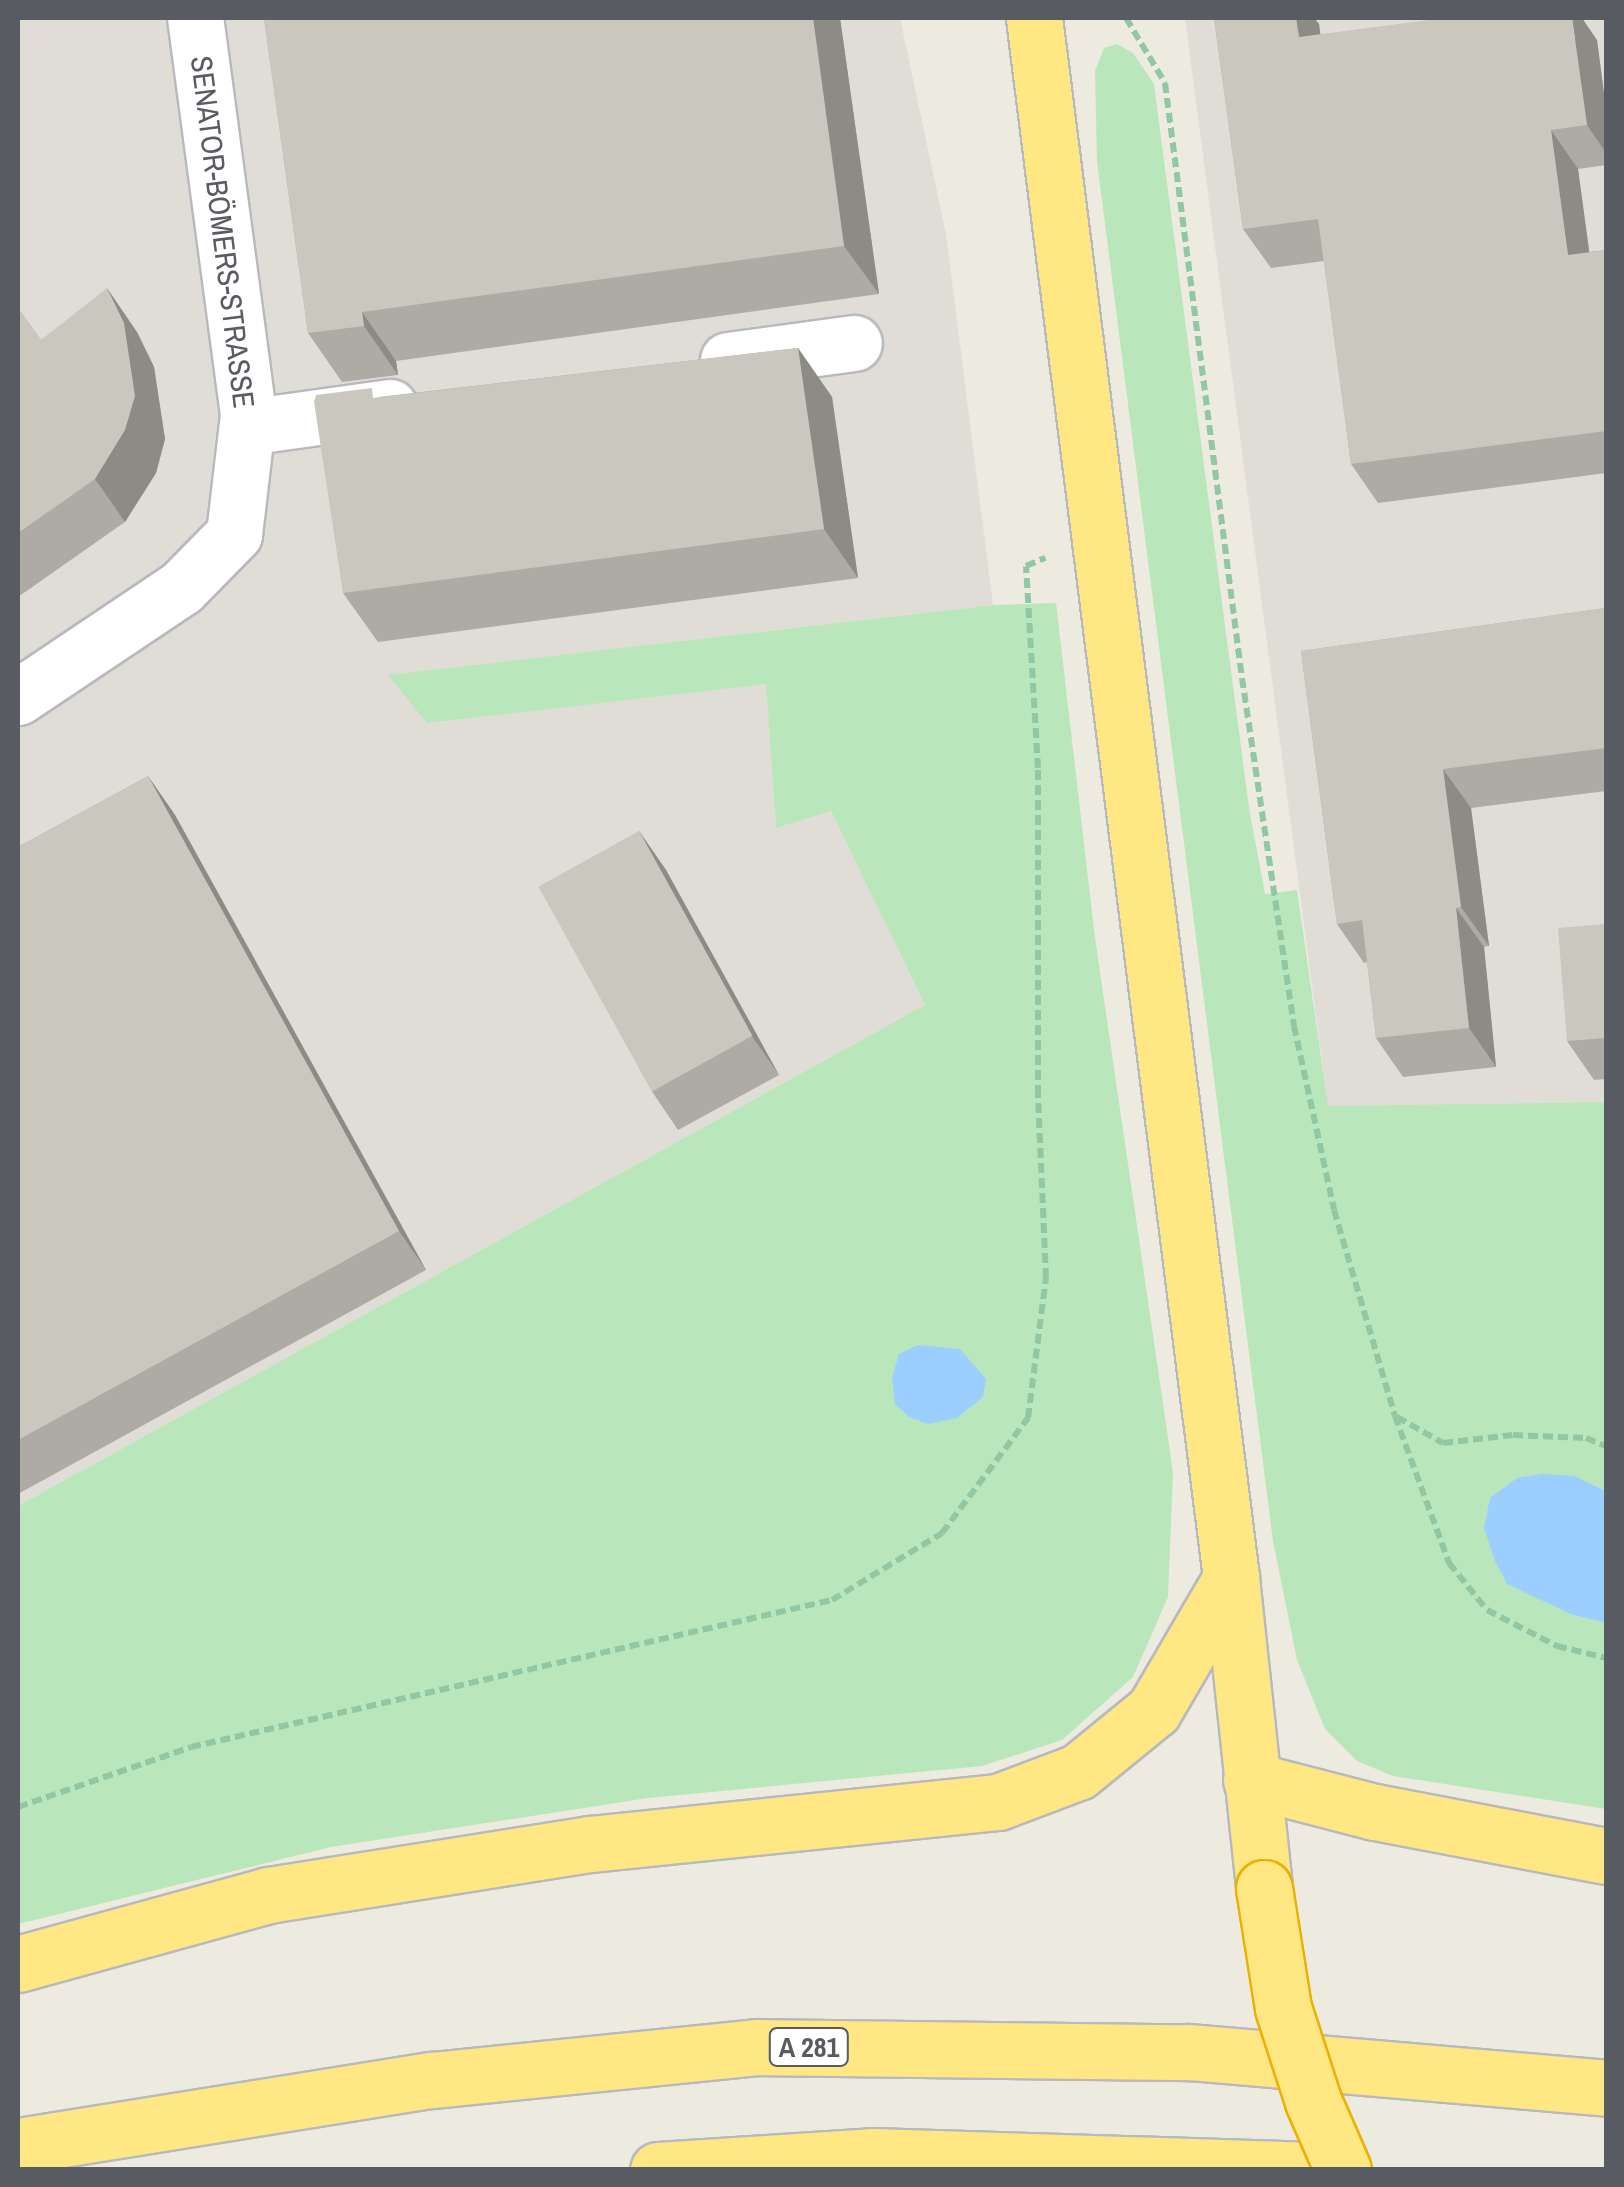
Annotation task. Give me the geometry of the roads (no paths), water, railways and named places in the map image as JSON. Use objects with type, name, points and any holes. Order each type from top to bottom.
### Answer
[{"type":"highway","points":[[1033,24],[1231,1578],[1264,1888],[1283,2008],[1313,2101],[1343,2170]]},
{"type":"highway","points":[[18,1964],[268,1895],[590,1844],[998,1802],[1078,1772],[1154,1710],[1231,1578]]},
{"type":"highway","points":[[1251,1780],[1375,1812],[1606,1856]]},
{"type":"highway","name":"A 281","points":[[18,2146],[432,2080],[756,2048],[1189,2052],[1606,2088]]},
{"type":"highway","points":[[658,2170],[872,2156],[1306,2170]]},
{"type":"street","name":"SENATOR-BÖMERS-STRASSE","points":[[18,697],[181,588],[234,534],[247,427],[195,18]]},
{"type":"street","points":[[678,367],[854,343]]},
{"type":"street","points":[[247,427],[442,400]]},
{"type":"water","points":[[918,1345],[960,1349],[986,1379],[983,1397],[957,1418],[928,1424],[909,1417],[895,1404],[892,1378],[899,1354]]},
{"type":"water","points":[[1542,1474],[1575,1476],[1606,1491],[1606,1623],[1573,1615],[1507,1584],[1495,1561],[1484,1528],[1490,1498],[1517,1478]]}]
